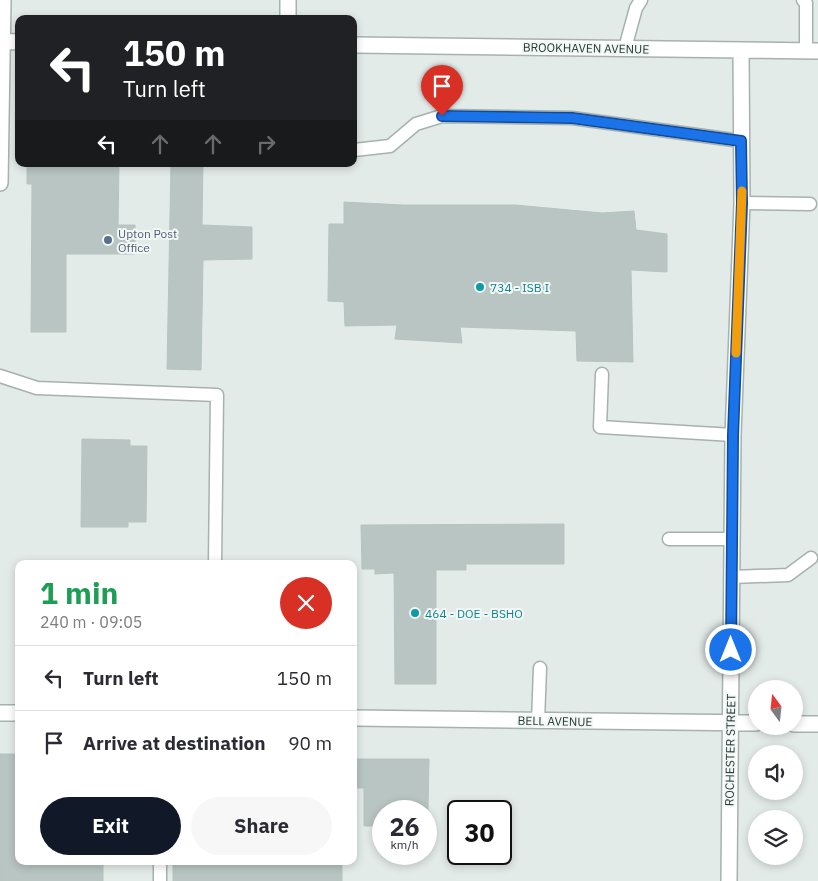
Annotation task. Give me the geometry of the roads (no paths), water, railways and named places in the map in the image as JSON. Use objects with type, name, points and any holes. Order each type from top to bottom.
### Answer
[{"type":"street","points":[[0,183],[3,0]]},
{"type":"street","points":[[288,0],[288,15]]},
{"type":"street","points":[[2,42],[15,42]]},
{"type":"street","name":"BROOKHAVEN AVENUE","points":[[357,46],[812,51]]},
{"type":"street","name":"ROCHESTER STREET","points":[[729,881],[733,435],[742,203],[741,50]]},
{"type":"street","points":[[0,713],[15,714]]},
{"type":"street","name":"BELL AVENUE","points":[[357,718],[748,723]]},
{"type":"street","points":[[803,724],[818,724]]},
{"type":"lane","points":[[625,48],[636,8],[641,0]]},
{"type":"lane","points":[[804,0],[806,3],[812,51]]},
{"type":"lane","points":[[357,150],[390,146],[416,124],[442,116],[572,118],[741,141]]},
{"type":"lane","points":[[742,203],[810,204]]},
{"type":"lane","points":[[602,374],[600,427],[733,435]]},
{"type":"lane","points":[[0,376],[37,388],[217,395],[215,560]]},
{"type":"lane","points":[[669,539],[732,539]]},
{"type":"lane","points":[[732,577],[788,575],[811,558]]},
{"type":"lane","points":[[538,720],[540,668]]},
{"type":"lane","points":[[160,865],[160,881]]},
{"type":"place","name":"Upton Post Office","points":[[108,240]]},
{"type":"place","name":"734 - ISB I","points":[[480,287]]},
{"type":"place","name":"464 - DOE - BSHO","points":[[415,613]]}]
